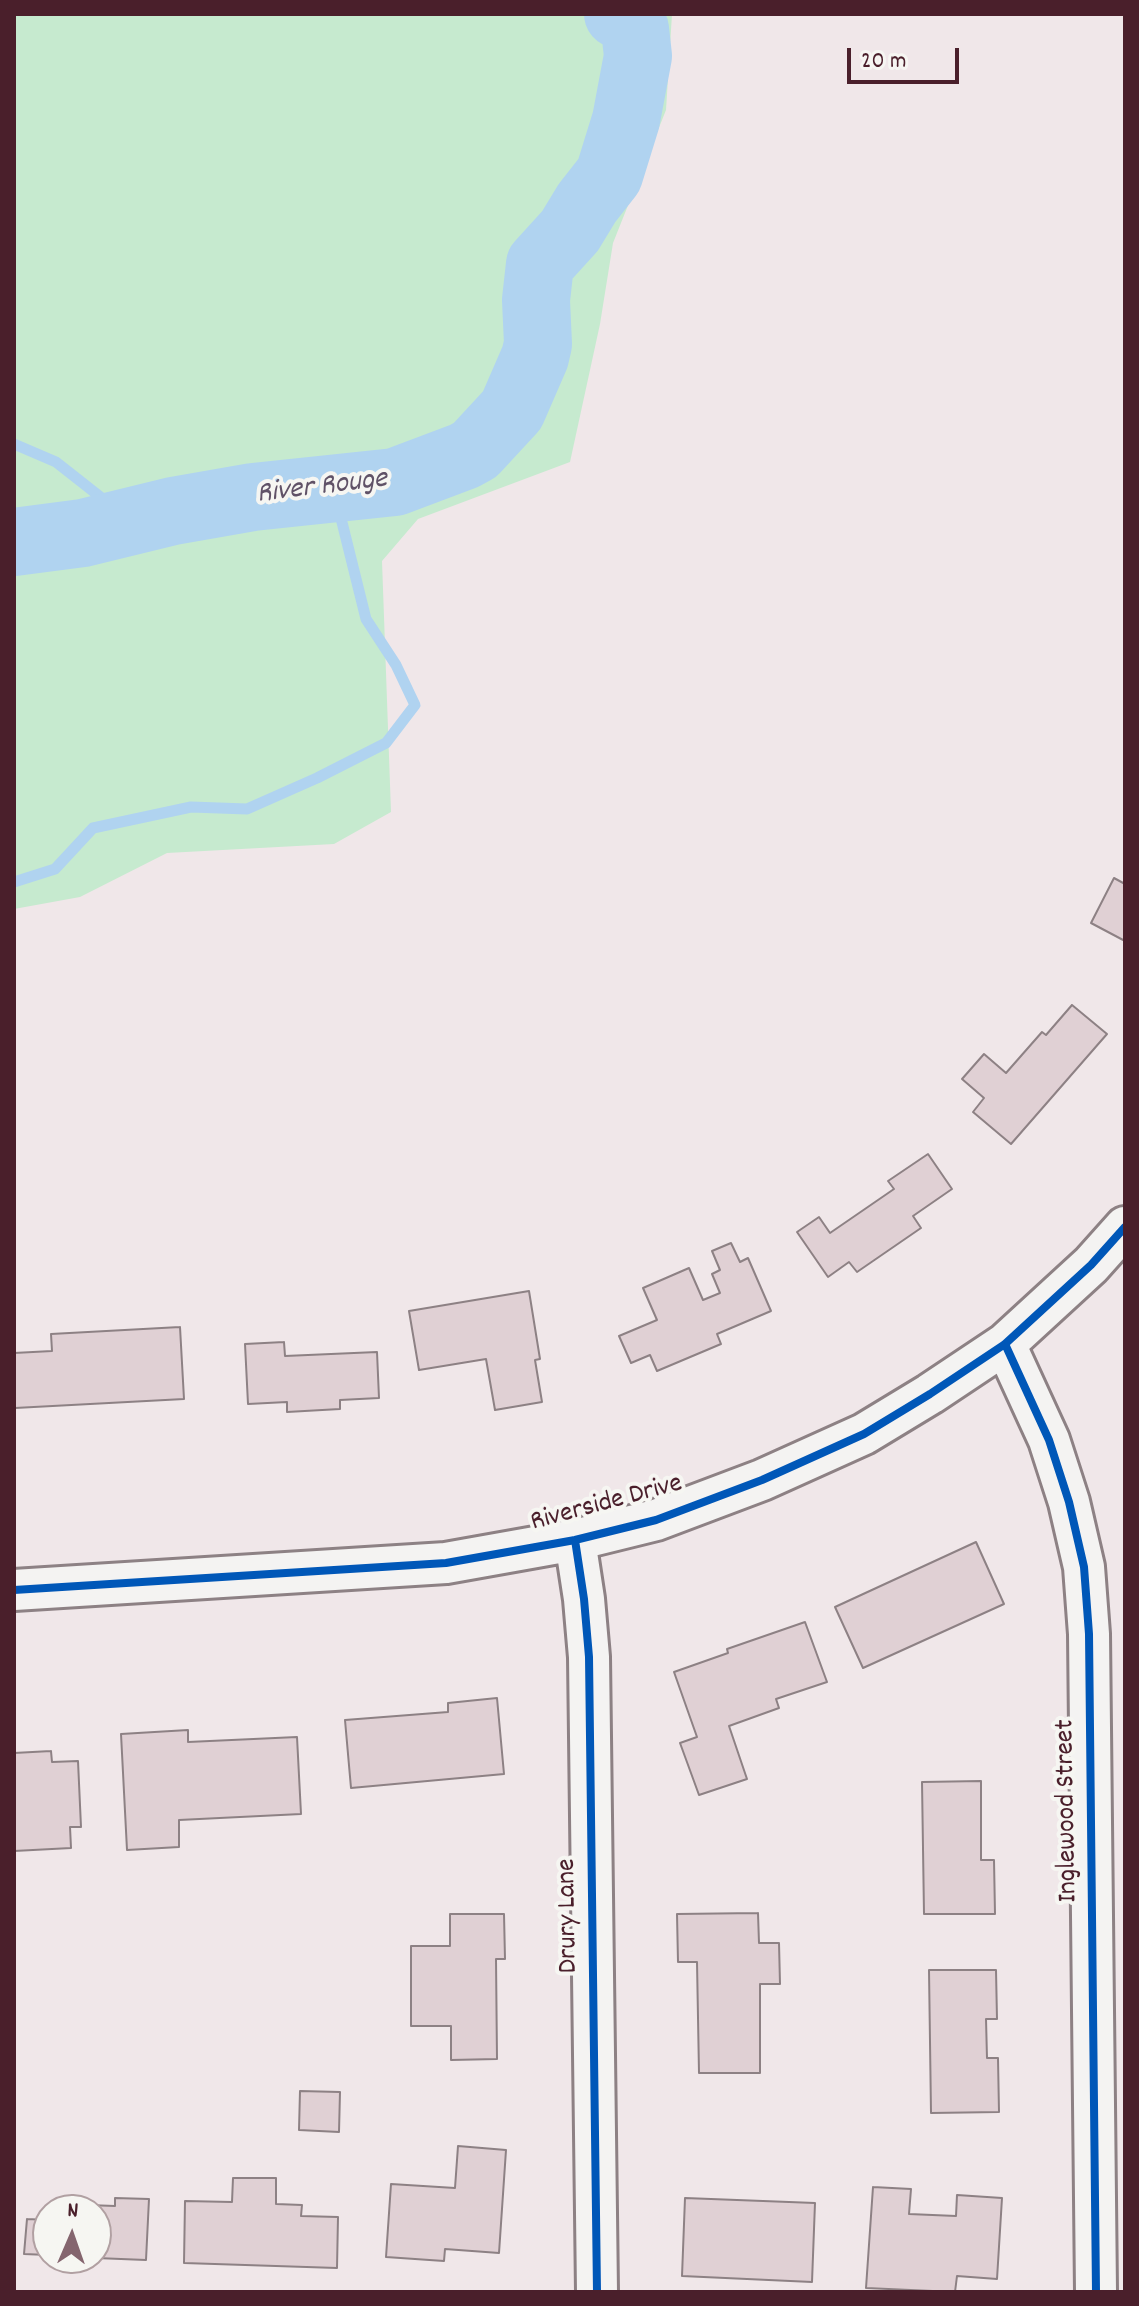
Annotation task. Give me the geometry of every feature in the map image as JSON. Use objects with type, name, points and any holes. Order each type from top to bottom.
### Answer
[{"type":"street","name":"Riverside Drive","points":[[14,1590],[446,1563],[575,1540],[656,1520],[762,1480],[864,1434],[930,1394],[1005,1344],[1091,1265],[1125,1227]]},
{"type":"street","name":"Inglewood Street","points":[[1005,1344],[1049,1440],[1069,1502],[1084,1567],[1089,1634],[1096,2292]]},
{"type":"street","name":"Drury Lane","points":[[575,1540],[589,1657],[597,2292]]},
{"type":"green space","points":[[14,14],[672,14],[666,110],[613,243],[600,324],[570,462],[418,519],[382,561],[391,812],[334,844],[167,853],[80,897],[14,909]]},
{"type":"building","points":[[1114,878],[1125,884],[1125,941],[1091,923]]},
{"type":"building","points":[[1072,1005],[1107,1034],[1011,1144],[973,1112],[984,1098],[962,1079],[984,1054],[1006,1073],[1042,1032],[1046,1035]]},
{"type":"building","points":[[928,1154],[952,1189],[913,1216],[921,1228],[857,1272],[849,1262],[828,1277],[797,1232],[819,1217],[830,1233],[894,1189],[888,1181]]},
{"type":"building","points":[[731,1243],[740,1262],[748,1258],[771,1311],[717,1334],[721,1344],[657,1371],[650,1355],[631,1363],[619,1336],[657,1320],[643,1288],[689,1268],[703,1300],[720,1293],[712,1274],[720,1270],[712,1251]]},
{"type":"building","points":[[529,1291],[540,1359],[535,1360],[542,1402],[495,1410],[486,1359],[419,1370],[409,1311]]},
{"type":"building","points":[[180,1327],[184,1399],[15,1408],[14,1353],[52,1351],[51,1334]]},
{"type":"building","points":[[284,1342],[285,1356],[377,1352],[379,1398],[340,1400],[340,1409],[287,1412],[287,1402],[248,1404],[245,1344]]},
{"type":"building","points":[[976,1542],[1004,1604],[863,1668],[835,1607]]},
{"type":"building","points":[[805,1622],[827,1682],[776,1699],[779,1708],[729,1726],[747,1779],[699,1795],[680,1743],[697,1737],[674,1672],[728,1653],[727,1649]]},
{"type":"building","points":[[497,1698],[504,1774],[351,1788],[345,1720],[448,1712],[448,1703]]},
{"type":"building","points":[[188,1730],[188,1742],[297,1737],[301,1814],[179,1820],[179,1847],[127,1850],[121,1734]]},
{"type":"building","points":[[51,1751],[52,1762],[78,1761],[81,1827],[70,1827],[71,1848],[14,1851],[14,1753]]},
{"type":"building","points":[[981,1781],[981,1860],[994,1860],[995,1914],[924,1914],[922,1782]]},
{"type":"building","points":[[758,1913],[759,1943],[779,1943],[780,1984],[760,1984],[760,2073],[699,2073],[697,1962],[678,1962],[677,1914]]},
{"type":"building","points":[[450,1914],[504,1914],[505,1959],[496,1959],[497,2059],[451,2060],[451,2026],[411,2026],[411,1946],[450,1946]]},
{"type":"building","points":[[929,1970],[996,1970],[997,2019],[986,2019],[987,2058],[998,2058],[999,2112],[931,2113]]},
{"type":"building","points":[[300,2091],[340,2092],[339,2132],[299,2130]]},
{"type":"building","points":[[458,2146],[506,2150],[499,2253],[445,2249],[444,2261],[386,2257],[391,2184],[455,2188]]},
{"type":"building","points":[[233,2178],[276,2178],[276,2204],[302,2205],[301,2216],[338,2217],[337,2268],[184,2263],[185,2201],[232,2202]]},
{"type":"building","points":[[873,2187],[911,2189],[909,2214],[956,2216],[957,2195],[1002,2198],[997,2279],[957,2276],[955,2292],[866,2288]]},
{"type":"building","points":[[115,2198],[149,2199],[146,2260],[112,2259],[112,2206],[115,2206]]},
{"type":"building","points":[[685,2198],[815,2203],[812,2282],[682,2276]]},
{"type":"building","points":[[27,2219],[32,2219],[32,2254],[24,2254]]},
{"type":"waterway","name":"River Rouge","points":[[14,542],[83,533],[173,511],[253,497],[395,482],[475,450],[512,410],[535,357],[540,264],[570,231],[609,175],[626,120],[638,56],[635,29],[630,20],[618,14]]},
{"type":"waterway","points":[[14,444],[56,462],[131,521]]},
{"type":"waterway","points":[[14,882],[55,869],[93,828],[191,807],[247,809],[386,743],[415,705],[396,665],[366,619],[334,490]]},
{"type":"cycle path","points":[[14,1590],[446,1563],[575,1540],[656,1520],[762,1480],[864,1434],[930,1394],[1005,1344],[1091,1265],[1125,1227]]},
{"type":"cycle path","points":[[1005,1344],[1049,1440],[1069,1502],[1084,1567],[1089,1634],[1096,2292]]},
{"type":"cycle path","points":[[575,1540],[589,1657],[597,2292]]}]
